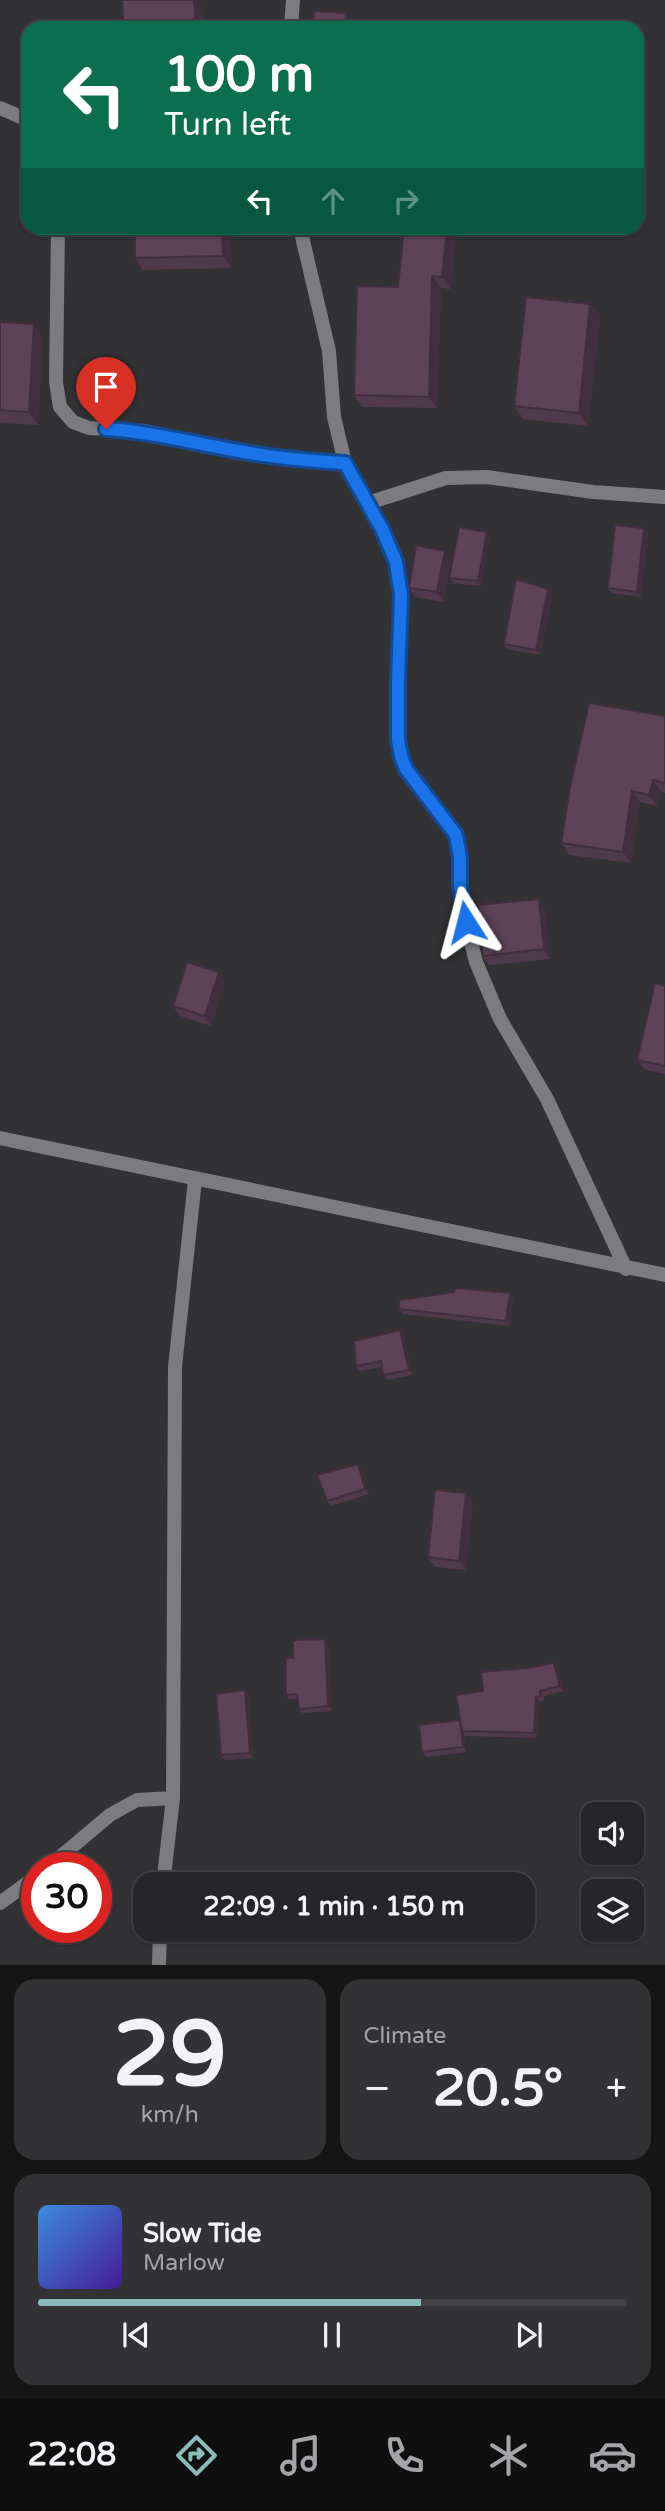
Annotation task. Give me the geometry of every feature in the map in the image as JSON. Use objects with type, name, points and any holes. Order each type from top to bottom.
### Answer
[{"type":"street","points":[[292,21],[293,0]]},
{"type":"street","points":[[0,108],[21,117]]},
{"type":"street","points":[[58,235],[56,382],[60,407],[73,422],[89,428],[145,431],[245,452],[345,463]]},
{"type":"street","points":[[302,235],[329,351],[334,417],[345,463],[368,503],[396,562],[401,596],[398,682],[398,740],[401,756],[406,769],[456,835],[460,858],[460,886],[476,962],[500,1018],[548,1098],[626,1269]]},
{"type":"street","points":[[368,503],[446,478],[497,478],[593,492],[665,497]]},
{"type":"street","points":[[0,1138],[665,1275]]},
{"type":"street","points":[[164,1872],[173,1798],[175,1367],[195,1180]]},
{"type":"street","points":[[66,1852],[110,1815],[137,1800],[173,1798]]},
{"type":"street","points":[[0,1903],[21,1888]]},
{"type":"street","points":[[159,1965],[160,1942]]},
{"type":"building","points":[[122,0],[194,0],[196,21],[124,21]]},
{"type":"building","points":[[314,11],[346,13],[345,21],[313,21]]},
{"type":"building","points":[[135,235],[222,235],[223,256],[135,258]]},
{"type":"building","points":[[403,235],[446,235],[442,277],[432,276],[429,397],[354,395],[357,286],[398,287]]},
{"type":"building","points":[[526,297],[590,304],[579,413],[514,406]]},
{"type":"building","points":[[0,322],[34,324],[29,412],[0,410]]},
{"type":"building","points":[[615,525],[644,528],[637,592],[608,588]]},
{"type":"building","points":[[459,527],[487,532],[478,581],[449,578]]},
{"type":"building","points":[[416,545],[445,551],[437,592],[409,588]]},
{"type":"building","points":[[516,579],[548,589],[536,650],[504,644]]},
{"type":"building","points":[[589,703],[665,716],[665,783],[653,780],[649,795],[632,791],[623,852],[561,843],[570,787]]},
{"type":"building","points":[[539,899],[544,949],[483,956],[478,905]]},
{"type":"building","points":[[187,962],[219,972],[205,1016],[173,1006]]},
{"type":"building","points":[[655,983],[665,986],[665,1066],[637,1060]]},
{"type":"building","points":[[455,1288],[510,1293],[506,1321],[399,1309],[399,1300],[454,1292]]},
{"type":"building","points":[[400,1330],[409,1370],[383,1375],[381,1361],[356,1366],[354,1341]]},
{"type":"building","points":[[358,1464],[365,1489],[327,1501],[317,1475]]},
{"type":"building","points":[[435,1490],[466,1493],[459,1561],[428,1557]]},
{"type":"building","points":[[325,1639],[328,1706],[299,1709],[297,1694],[286,1695],[286,1658],[293,1658],[293,1640]]},
{"type":"building","points":[[554,1663],[560,1686],[540,1691],[541,1696],[536,1697],[534,1733],[462,1731],[456,1695],[483,1691],[481,1672]]},
{"type":"building","points":[[245,1690],[250,1753],[221,1755],[216,1694]]},
{"type":"building","points":[[460,1720],[463,1747],[422,1752],[419,1725]]},
{"type":"route","points":[[106,429],[145,431],[245,452],[345,463],[382,529],[396,562],[401,596],[398,740],[401,756],[406,769],[456,835],[466,922]]}]
